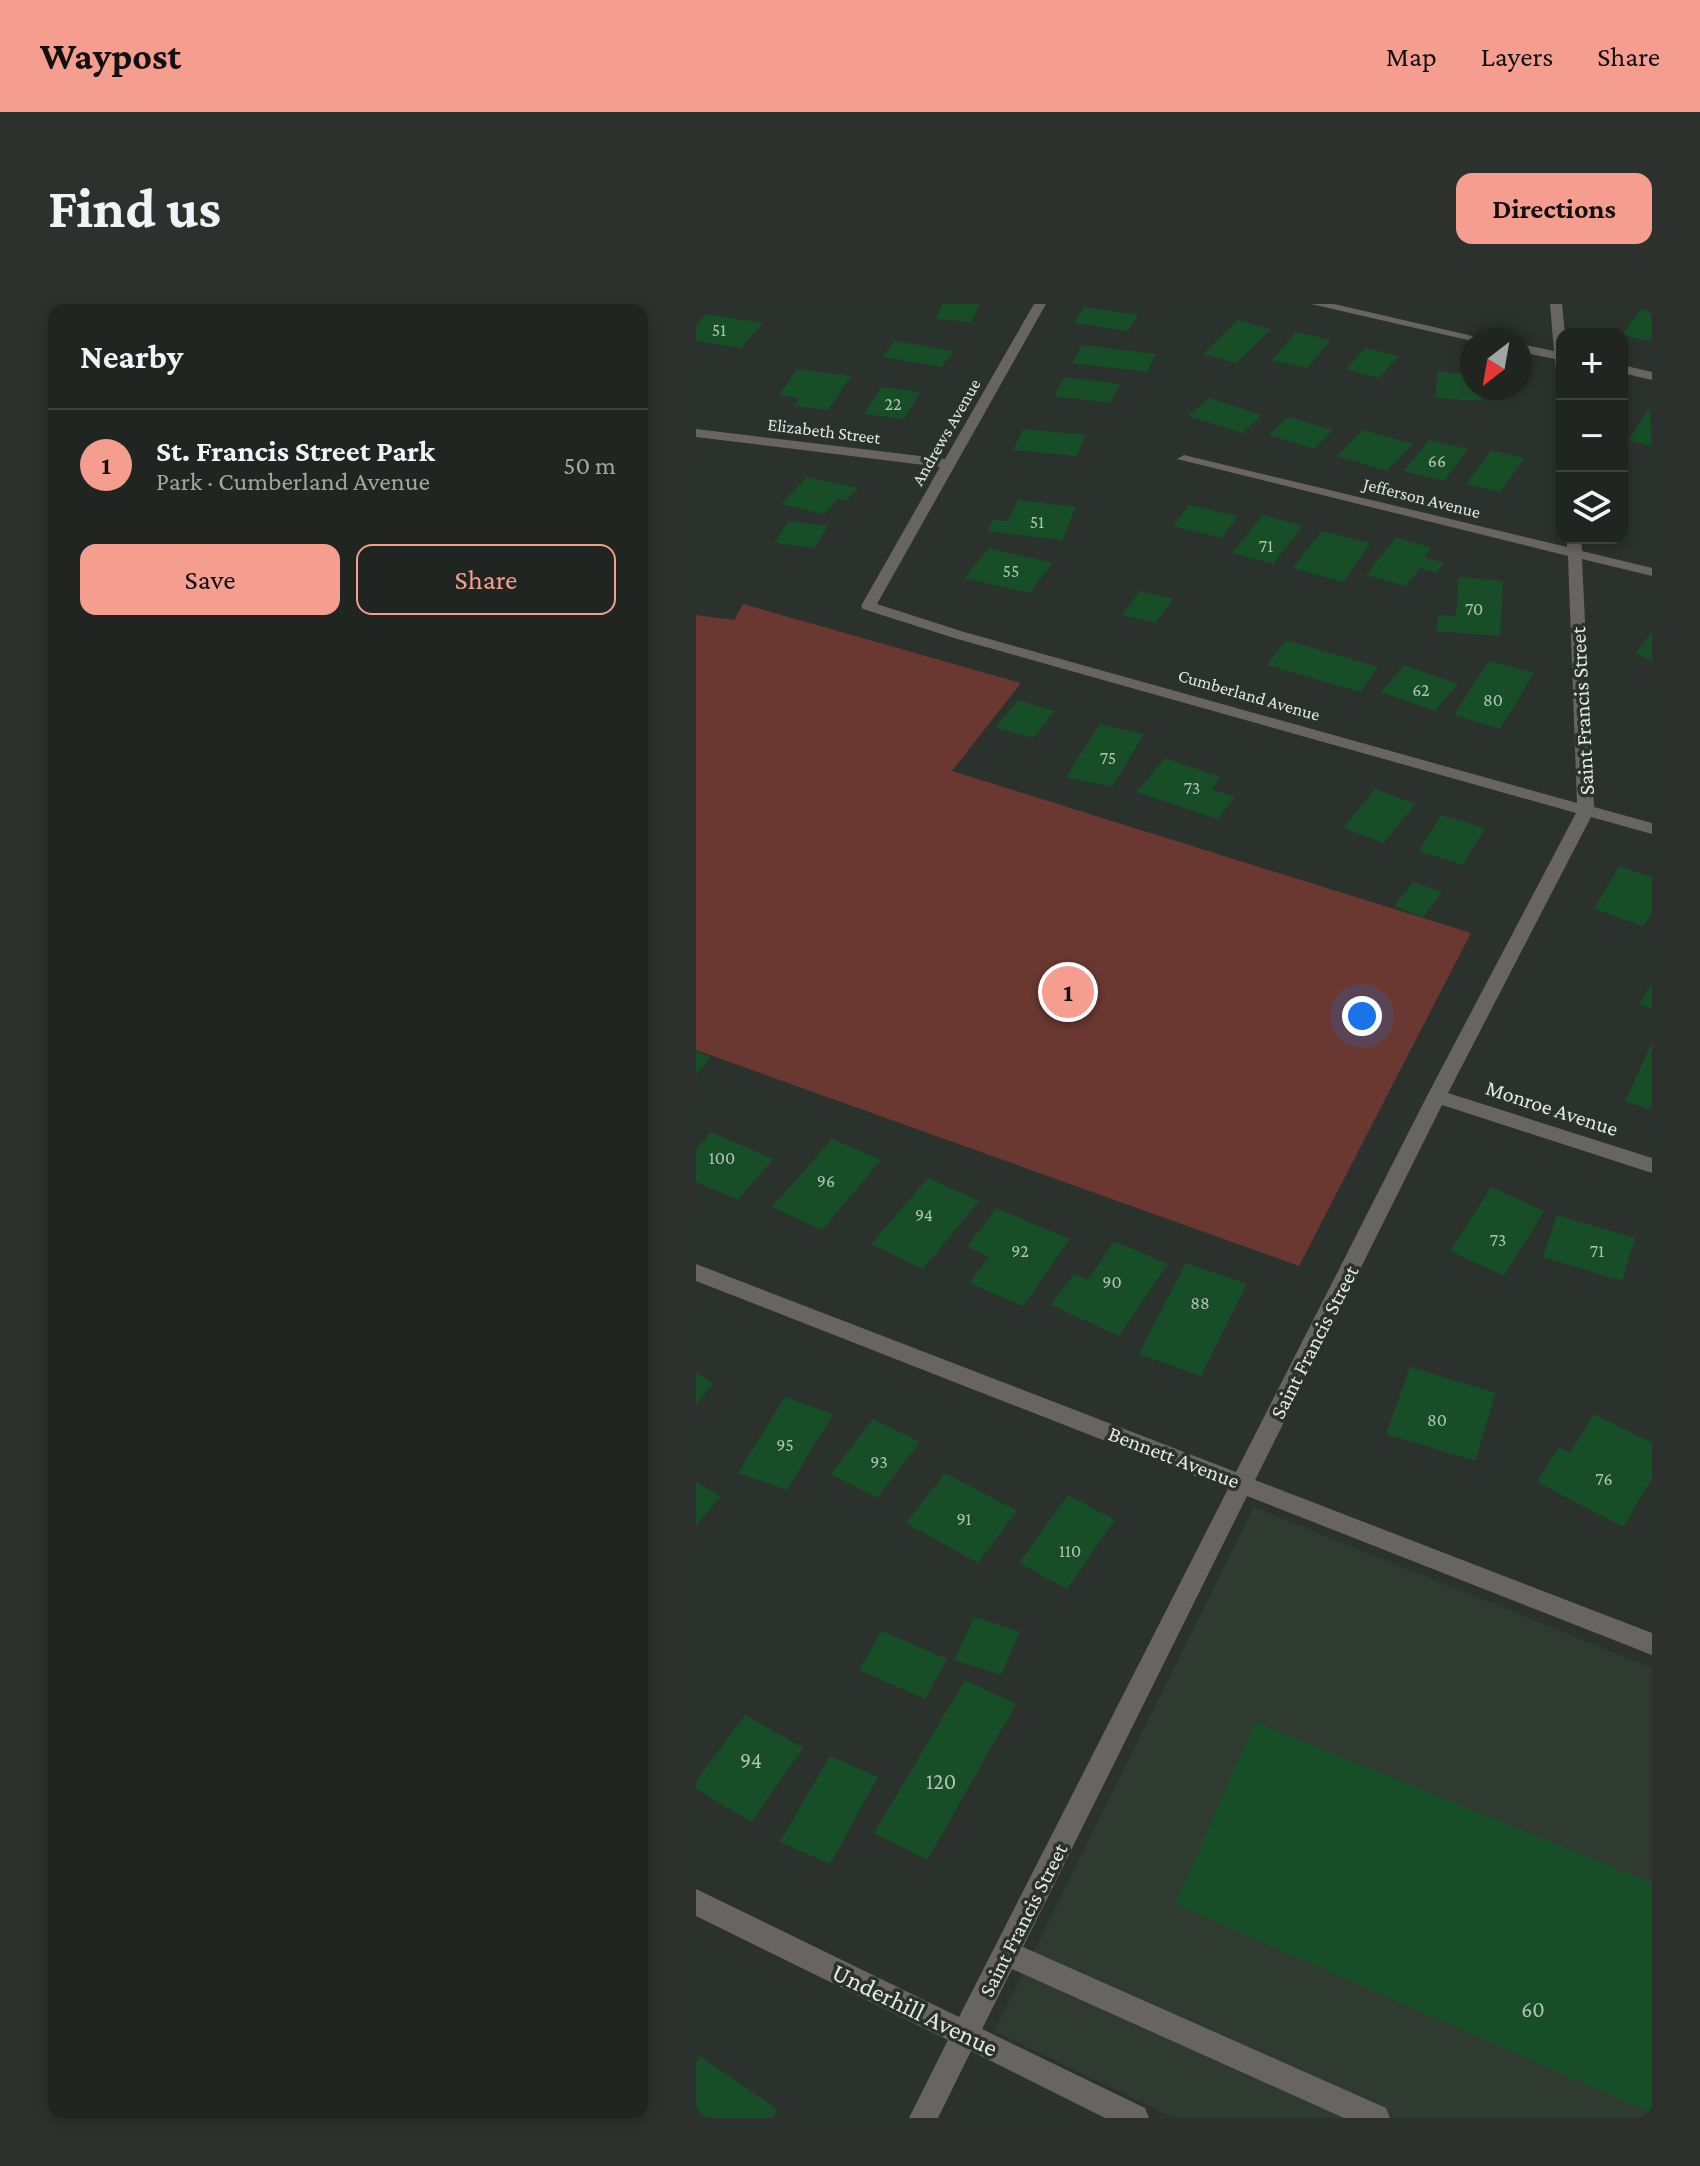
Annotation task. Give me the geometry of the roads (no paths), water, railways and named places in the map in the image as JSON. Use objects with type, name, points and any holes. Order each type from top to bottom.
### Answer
[{"type":"street","name":"Andrews Avenue","points":[[884,578],[1040,304]]},
{"type":"street","points":[[1317,304],[1460,335]]},
{"type":"street","points":[[1556,304],[1559,328]]},
{"type":"street","points":[[1532,351],[1556,356]]},
{"type":"street","points":[[1628,370],[1652,376]]},
{"type":"street","name":"Elizabeth Street","points":[[696,433],[948,464]]},
{"type":"street","name":"Jefferson Avenue","points":[[1184,459],[1574,546],[1652,572]]},
{"type":"street","name":"Saint Francis Street","points":[[923,2118],[1437,1096],[1586,811],[1574,546]]},
{"type":"street","name":"Cumberland Avenue","points":[[884,578],[868,606],[1652,829]]},
{"type":"street","name":"Monroe Avenue","points":[[1437,1096],[1652,1166]]},
{"type":"street","name":"Bennett Avenue","points":[[696,1272],[1652,1644]]},
{"type":"street","name":"Underhill Avenue","points":[[696,1902],[1135,2118]]},
{"type":"street","points":[[1006,1953],[1376,2118]]},
{"type":"place","name":"St. Francis Street Park","points":[[1068,992]]}]
